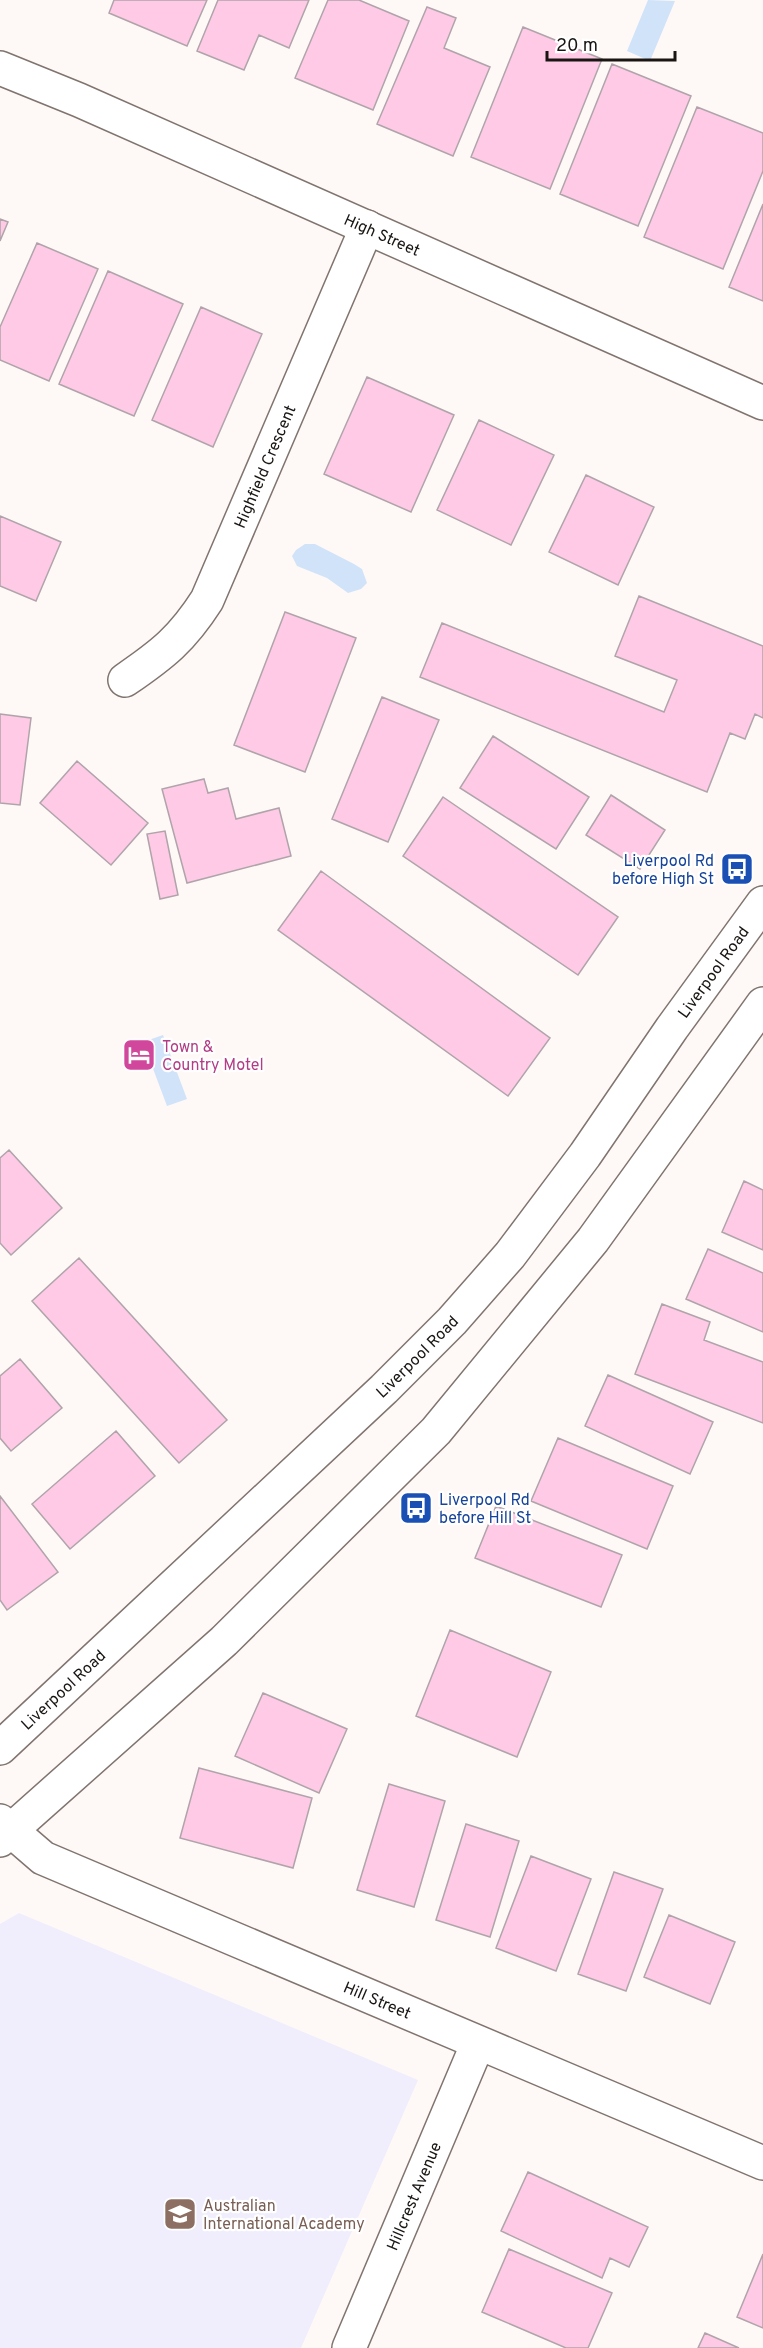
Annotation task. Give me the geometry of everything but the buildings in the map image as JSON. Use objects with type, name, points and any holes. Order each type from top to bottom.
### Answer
[{"type":"main road","name":"High Street","points":[[0,68],[79,100],[763,403]]},
{"type":"main road","name":"Highfield Crescent","points":[[125,680],[155,659],[184,634],[207,600],[367,227]]},
{"type":"main road","name":"Liverpool Road","points":[[0,1748],[384,1389],[510,1256],[585,1155],[672,1028],[763,903]]},
{"type":"main road","points":[[4,1831],[224,1641],[436,1431],[593,1240],[763,1004]]},
{"type":"main road","name":"Hill Street","points":[[4,1831],[43,1858],[763,2163]]},
{"type":"main road","name":"Hillcrest Avenue","points":[[350,2348],[477,2043]]},
{"type":"shaded area","name":"Australian International Academy","points":[[19,1913],[418,2080],[301,2348],[0,2348],[0,1924]]},
{"type":"water","points":[[648,0],[675,1],[650,61],[627,51]]},
{"type":"water","points":[[305,544],[315,544],[362,569],[367,583],[361,589],[348,593],[327,578],[297,566],[292,556]]},
{"type":"water","points":[[163,1035],[187,1099],[167,1106],[143,1042]]},
{"type":"place","name":"Liverpool Rd before High St","points":[[737,869]]},
{"type":"place","name":"Town & Country Motel","points":[[139,1055]]},
{"type":"place","name":"Liverpool Rd before Hill St","points":[[416,1508]]},
{"type":"place","name":"Australian International Academy","points":[[180,2214]]}]
